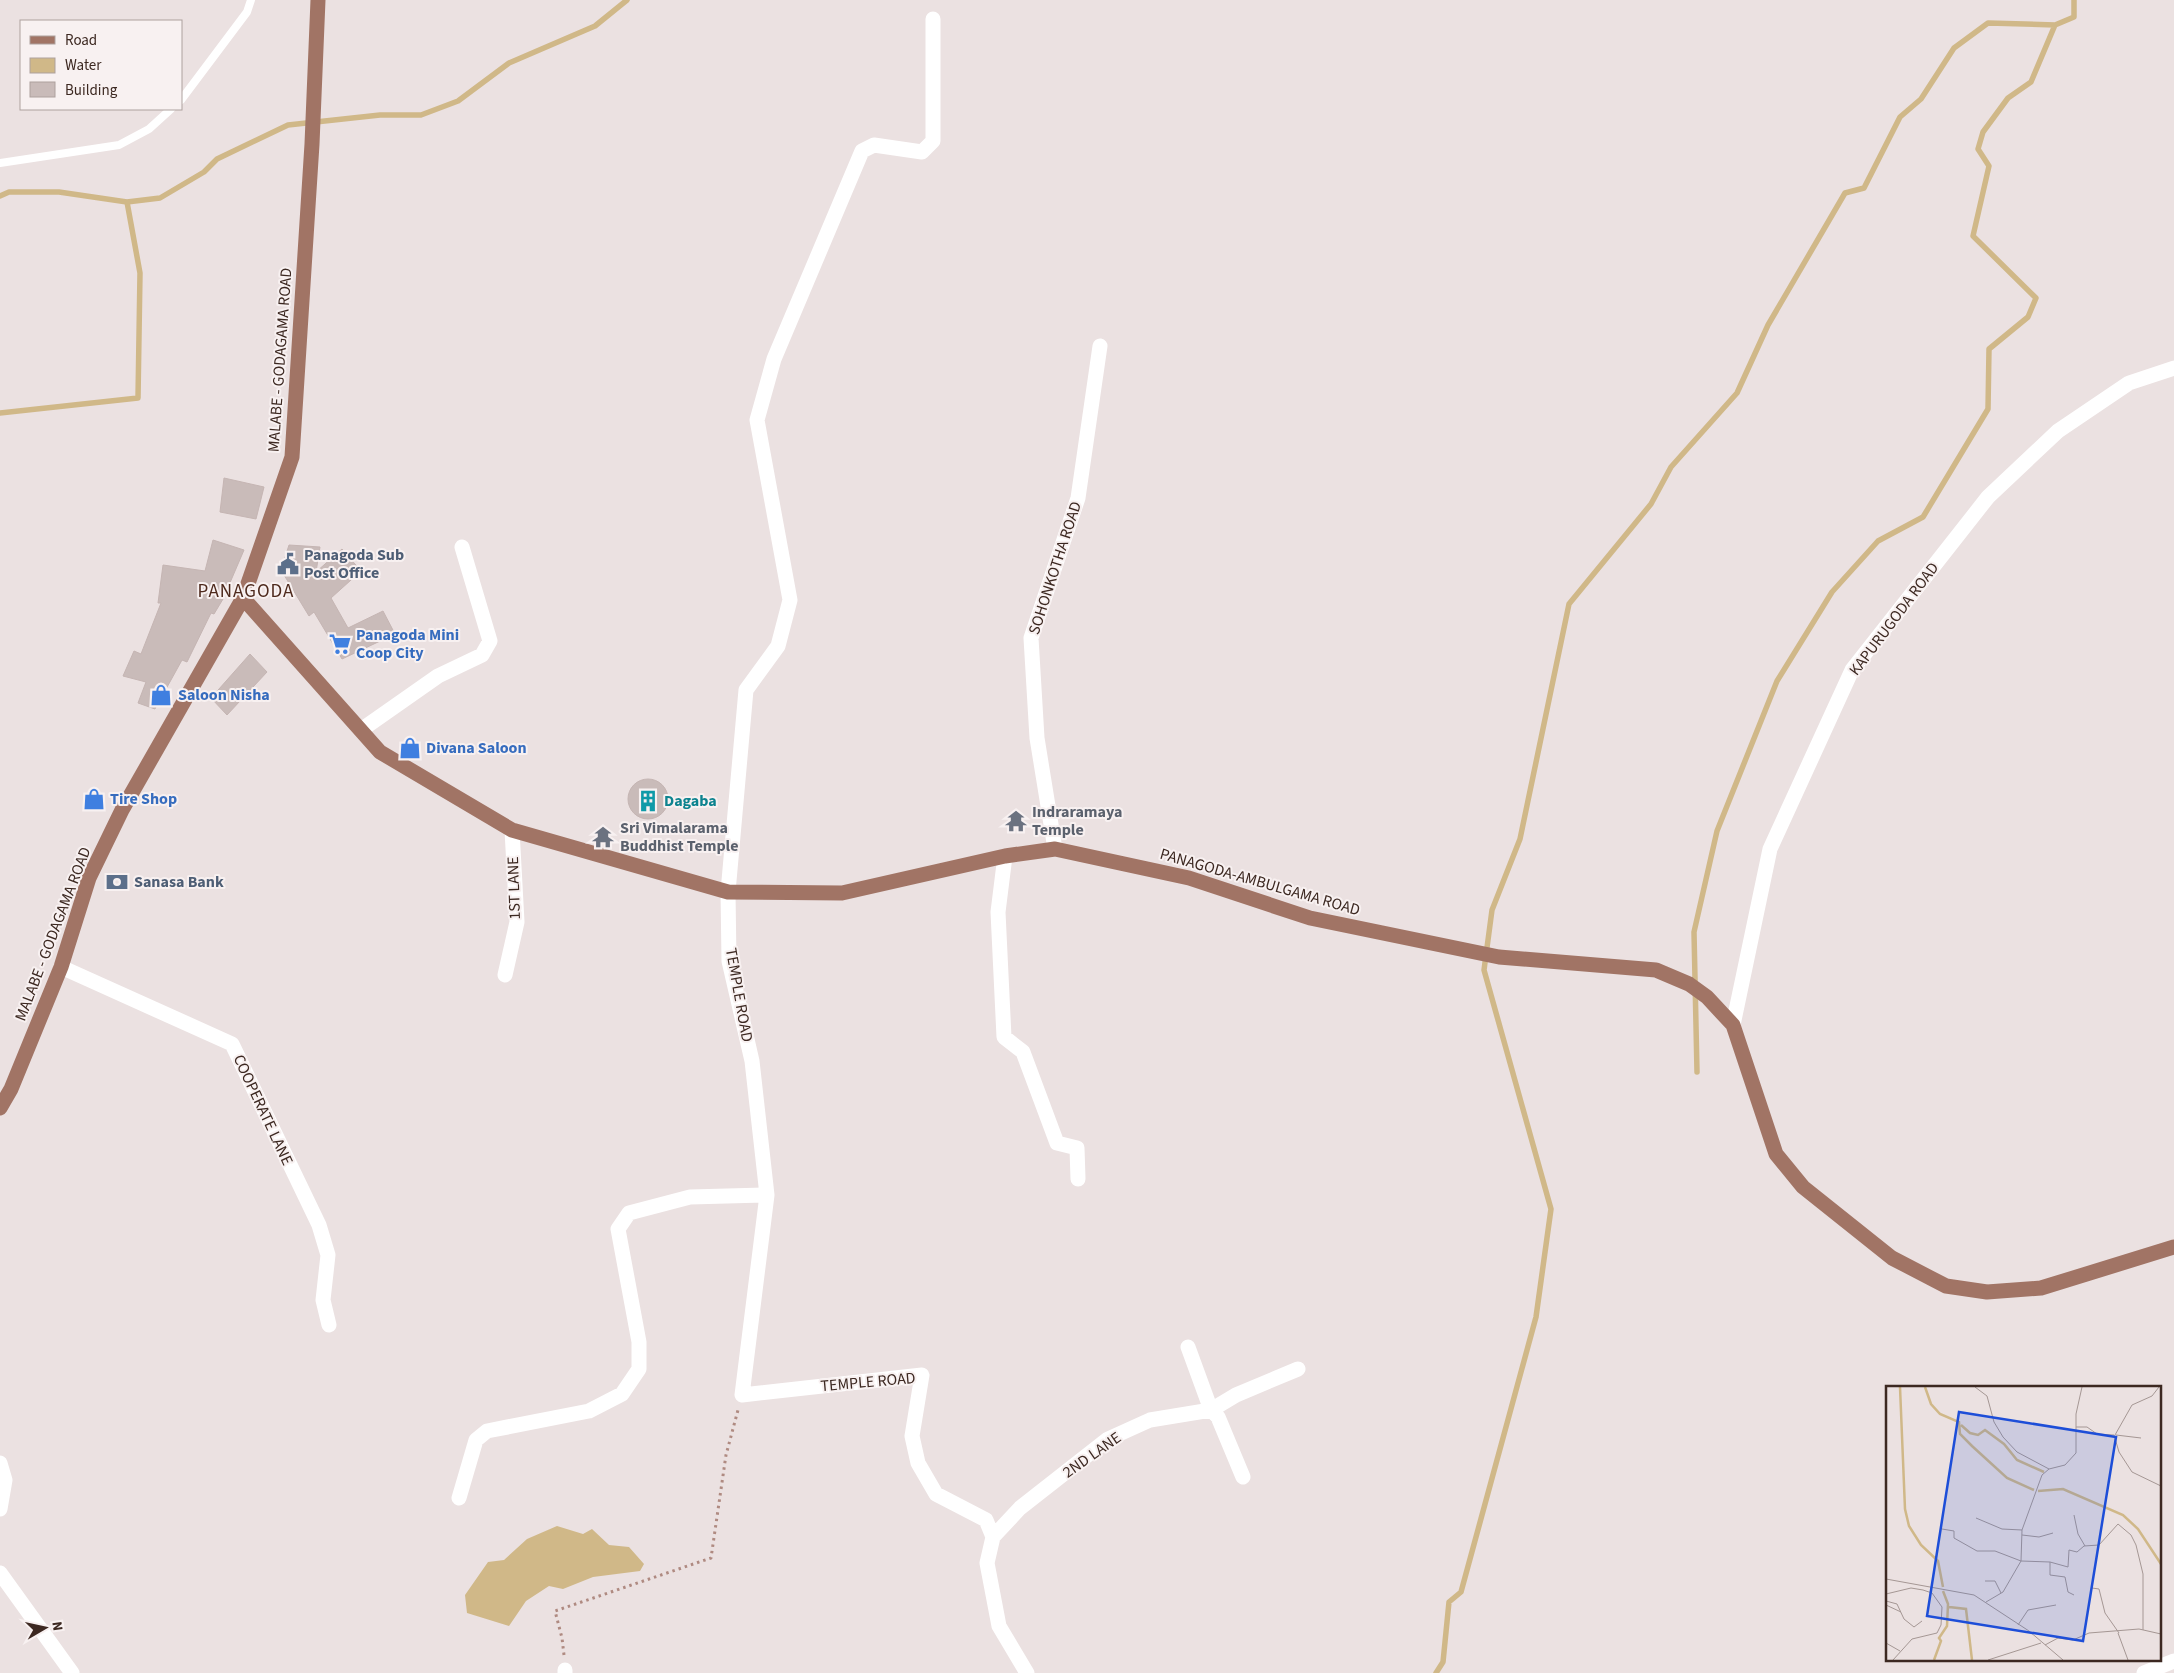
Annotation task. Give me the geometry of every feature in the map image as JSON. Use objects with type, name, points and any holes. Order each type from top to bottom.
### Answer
[{"type":"main road","name":"MALABE - GODAGAMA ROAD","points":[[0,1108],[11,1089],[61,967],[89,878],[122,810],[243,598],[292,457],[312,144],[318,0]]},
{"type":"main road","name":"PANAGODA-AMBULGAMA ROAD","points":[[243,598],[380,752],[512,830],[728,892],[842,893],[1005,856],[1055,849],[1189,878],[1310,918],[1499,957],[1656,970],[1689,984],[1707,997],[1732,1025],[1776,1154],[1803,1187],[1892,1258],[1946,1286],[1987,1292],[2041,1288],[2174,1247]]},
{"type":"street","name":"TEMPLE ROAD","points":[[933,19],[933,141],[922,152],[874,145],[862,151],[774,359],[757,420],[790,600],[778,646],[746,690],[728,892],[729,961],[752,1060],[768,1195],[742,1395],[922,1375],[912,1436],[918,1463],[936,1494],[986,1520],[993,1537]]},
{"type":"street","name":"SOHONKOTHA ROAD","points":[[1055,849],[1037,738],[1031,638],[1078,498],[1100,346]]},
{"type":"street","name":"KAPURUGODA ROAD","points":[[1732,1025],[1770,849],[1852,670],[1988,497],[2058,430],[2129,383],[2174,368]]},
{"type":"street","points":[[361,730],[438,676],[482,655],[490,641],[462,547]]},
{"type":"street","name":"1ST LANE","points":[[505,975],[517,922],[512,830]]},
{"type":"street","points":[[1005,856],[998,912],[1004,1037],[1023,1052],[1057,1143],[1077,1148],[1078,1179]]},
{"type":"street","name":"COOPERATE LANE","points":[[61,967],[232,1044],[319,1226],[328,1254],[323,1300],[329,1325]]},
{"type":"street","points":[[459,1498],[476,1440],[487,1432],[589,1412],[622,1394],[638,1369],[639,1342],[618,1229],[629,1213],[690,1197],[768,1195]]},
{"type":"street","points":[[1188,1347],[1211,1410],[1218,1417],[1243,1477]]},
{"type":"street","points":[[1211,1410],[1236,1395],[1298,1369]]},
{"type":"street","name":"2ND LANE","points":[[993,1537],[1020,1508],[1108,1439],[1150,1420],[1211,1410]]},
{"type":"street","points":[[0,1463],[5,1480],[0,1509]]},
{"type":"street","points":[[993,1537],[987,1563],[999,1626],[1027,1673]]},
{"type":"street","points":[[0,1573],[72,1673]]},
{"type":"street","points":[[2144,1673],[2174,1661]]},
{"type":"lane","points":[[182,99],[247,12],[251,0]]},
{"type":"lane","points":[[0,163],[119,145],[149,129],[171,110]]},
{"type":"path","points":[[562,1638],[555,1611],[711,1558],[726,1455],[742,1395]]},
{"type":"water","points":[[557,1526],[583,1534],[592,1529],[609,1545],[629,1547],[644,1564],[640,1571],[593,1577],[563,1589],[549,1586],[526,1601],[509,1626],[467,1613],[465,1595],[488,1562],[504,1560],[527,1539]]},
{"type":"building","points":[[224,478],[264,487],[256,519],[220,512]]},
{"type":"building","points":[[213,540],[244,550],[223,599],[214,614],[211,613],[187,662],[182,660],[166,689],[164,688],[155,709],[138,703],[146,682],[123,676],[134,651],[141,654],[161,603],[158,603],[163,565],[205,571]]},
{"type":"building","points":[[289,545],[320,547],[316,572],[342,549],[361,571],[331,598],[348,628],[383,611],[395,634],[342,659],[314,612],[309,616],[281,570]]},
{"type":"building","points":[[250,654],[267,672],[227,715],[211,698]]},
{"type":"building","name":"Dagaba","points":[[648,779],[662,785],[668,799],[662,813],[648,819],[634,813],[628,799],[634,785]]},
{"type":"waterway","points":[[0,196],[9,192],[59,192],[127,202],[160,198],[204,172],[217,159],[288,125],[380,115],[421,115],[458,101],[509,63],[595,26],[627,0]]},
{"type":"waterway","points":[[1436,1673],[1443,1662],[1449,1602],[1461,1592],[1536,1317],[1551,1209],[1484,970],[1492,910],[1520,839],[1569,604],[1651,504],[1671,467],[1737,393],[1768,325],[1845,193],[1864,188],[1900,117],[1921,99],[1954,48],[1988,23],[2055,25],[2074,17],[2074,0]]},
{"type":"waterway","points":[[1697,1072],[1694,932],[1717,831],[1777,681],[1832,592],[1878,541],[1923,517],[1988,409],[1989,349],[2028,317],[2036,298],[1973,236],[1989,166],[1978,149],[1983,132],[2008,98],[2031,82],[2055,25]]},
{"type":"waterway","points":[[0,413],[138,398],[140,273],[127,202]]},
{"type":"place","name":"Panagoda Sub Post Office","points":[[288,564]]},
{"type":"place","name":"Panagoda Mini Coop City","points":[[340,644]]},
{"type":"place","name":"Saloon Nisha","points":[[161,695]]},
{"type":"place","name":"Divana Saloon","points":[[410,748]]},
{"type":"place","name":"Tire Shop","points":[[94,799]]},
{"type":"place","name":"Dagaba","points":[[648,801]]},
{"type":"place","name":"Indraramaya Temple","points":[[1016,821]]},
{"type":"place","name":"Sri Vimalarama Buddhist Temple","points":[[603,837]]},
{"type":"place","name":"Sanasa Bank","points":[[117,882]]},
{"type":"district","name":"PANAGODA","points":[[246,591]]}]
